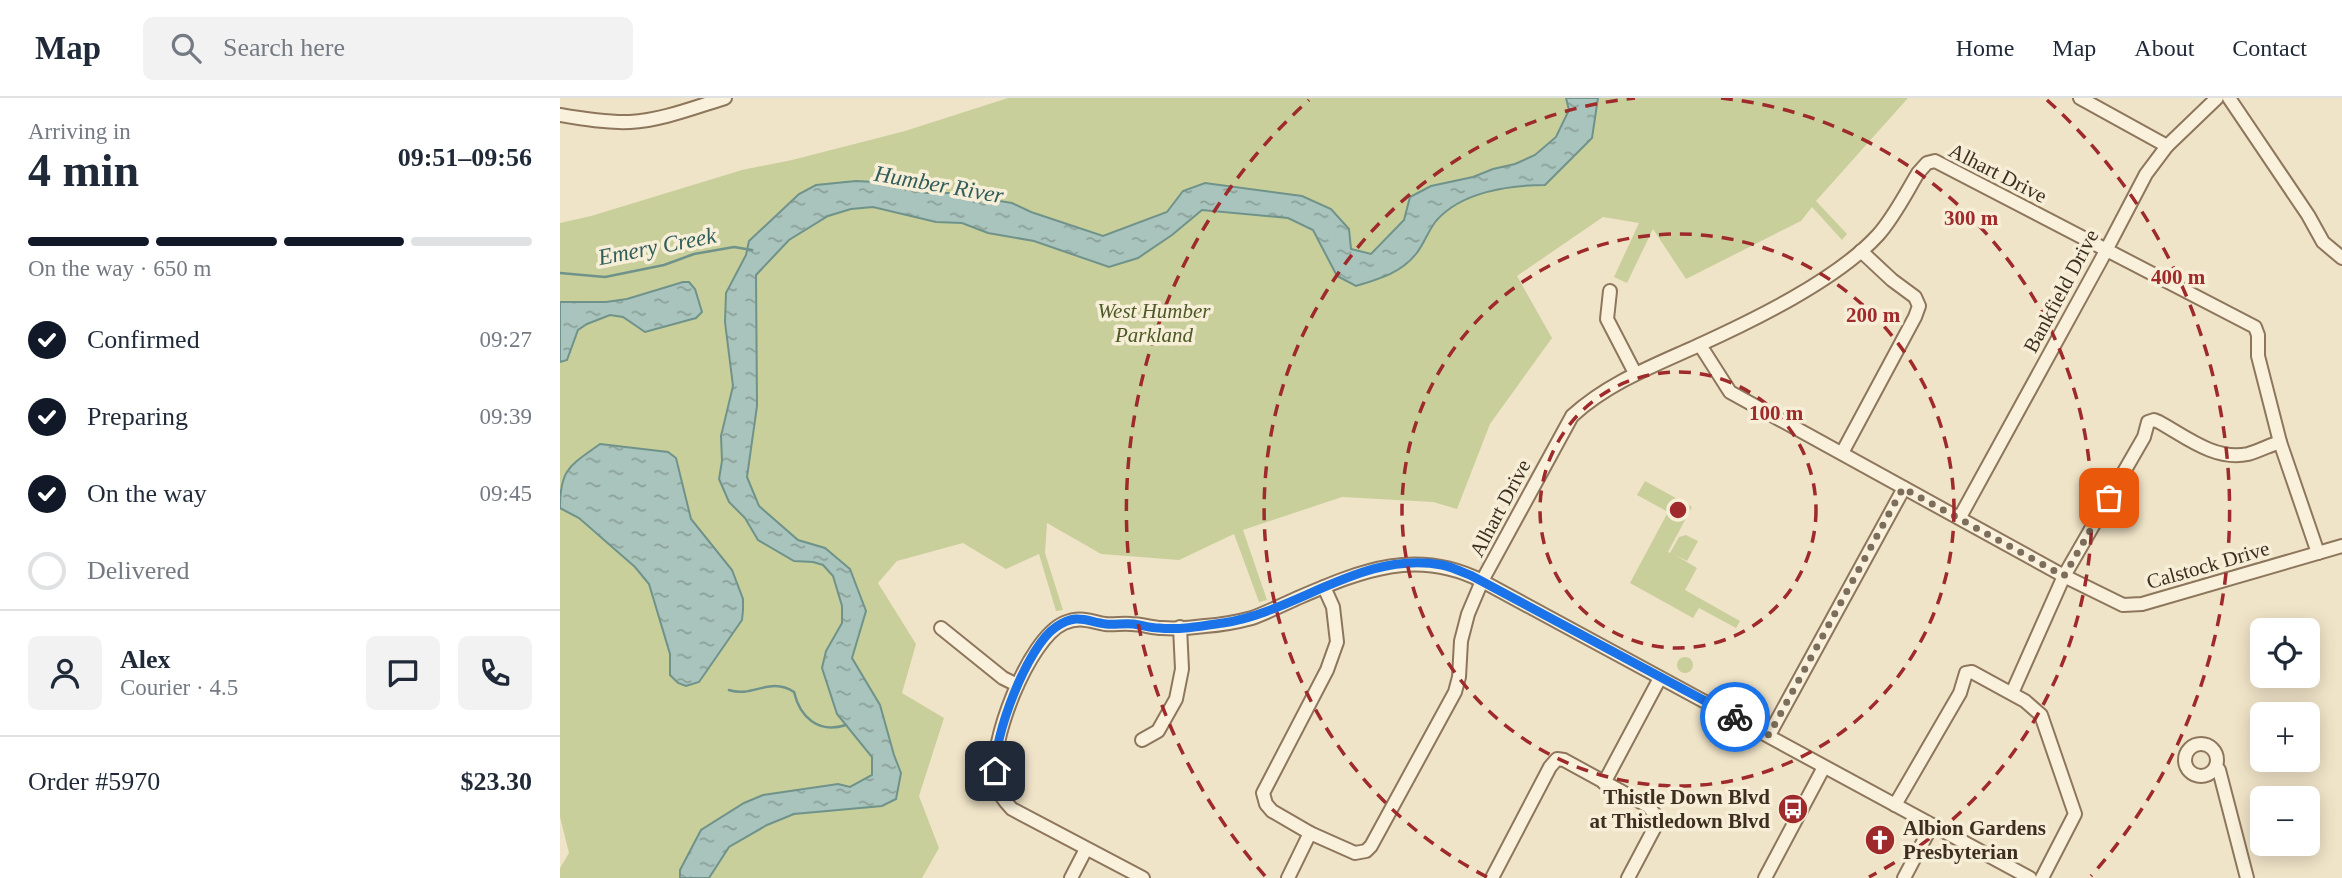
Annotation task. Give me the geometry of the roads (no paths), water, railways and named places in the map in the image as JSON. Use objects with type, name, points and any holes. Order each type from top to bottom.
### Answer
[{"type":"street","points":[[560,116],[630,122],[725,98]]},
{"type":"street","points":[[2080,98],[2167,146]]},
{"type":"street","name":"Bankfield Drive","points":[[1960,517],[2146,174],[2167,146],[2217,98]]},
{"type":"street","points":[[2229,98],[2308,215],[2323,242],[2342,258]]},
{"type":"street","name":"Alhart Drive","points":[[1324,587],[1336,618],[1337,642],[1327,670],[1263,793],[1266,804],[1272,811],[1310,833],[1355,853],[1371,846],[1455,692],[1459,677],[1463,627],[1482,581],[1572,416],[1634,373],[1700,345],[1793,297],[1861,251],[1883,228],[1927,163],[1936,161],[2255,327],[2258,335],[2258,356],[2280,442],[2318,553]]},
{"type":"street","points":[[1842,453],[1919,306],[1915,297],[1861,251]]},
{"type":"street","points":[[1610,291],[1606,319],[1634,373]]},
{"type":"street","name":"Calstock Drive","points":[[1700,345],[1730,392],[2064,576],[2123,605],[2142,604],[2342,546]]},
{"type":"street","points":[[2012,693],[2064,576],[2150,421],[2159,422],[2195,444],[2238,455],[2250,454],[2280,442]]},
{"type":"street","points":[[1769,735],[1903,488]]},
{"type":"street","points":[[1143,878],[1012,809],[1000,794],[995,781],[995,762],[1011,698],[1048,633],[1074,619],[1085,618],[1105,624],[1131,624],[1160,629],[1206,626],[1251,618],[1376,568],[1407,564],[1441,565],[1482,581],[2030,878]]},
{"type":"street","points":[[1142,740],[1158,731],[1176,699],[1182,669],[1180,627]]},
{"type":"street","points":[[941,628],[1003,678],[1017,685]]},
{"type":"street","points":[[1895,805],[1960,693],[1966,673],[1972,671],[2012,693],[2041,715],[2075,814],[2042,878]]},
{"type":"street","points":[[1604,783],[1660,678]]},
{"type":"street","points":[[1492,878],[1550,767],[1557,759],[1564,760],[1648,806],[1657,817],[1656,825],[1628,878]]},
{"type":"street","points":[[1765,878],[1824,767]]},
{"type":"street","points":[[2216,767],[2247,878]]},
{"type":"street","points":[[1904,878],[1932,825]]},
{"type":"street","points":[[1288,878],[1310,833]]},
{"type":"street","points":[[1071,878],[1086,849]]},
{"type":"water","points":[[1566,98],[1598,98],[1592,138],[1545,185],[1486,192],[1459,203],[1436,221],[1419,250],[1404,266],[1381,278],[1356,286],[1337,276],[1313,230],[1288,218],[1202,210],[1138,258],[1109,267],[1034,241],[988,233],[962,223],[936,222],[873,207],[851,209],[828,216],[789,240],[756,275],[757,406],[747,477],[759,506],[798,540],[825,548],[850,569],[866,611],[852,658],[880,705],[901,773],[896,799],[882,806],[794,814],[767,825],[729,847],[709,878],[680,878],[680,870],[701,830],[744,803],[763,795],[838,784],[850,787],[872,775],[872,757],[837,714],[822,668],[826,651],[842,623],[842,606],[833,576],[823,565],[794,561],[758,540],[745,518],[729,502],[719,479],[722,461],[721,436],[733,386],[725,322],[726,293],[746,255],[749,241],[799,194],[816,185],[875,182],[927,193],[950,193],[1012,203],[1103,236],[1167,212],[1183,191],[1205,183],[1302,196],[1331,209],[1349,229],[1351,249],[1371,254],[1404,220],[1410,197],[1431,186],[1473,177],[1535,155],[1556,137],[1569,110]]},
{"type":"water","points":[[689,282],[695,289],[702,312],[696,318],[645,332],[623,317],[610,315],[578,330],[567,360],[560,362],[560,302],[627,299]]},
{"type":"water","points":[[600,444],[668,452],[676,458],[691,519],[732,570],[743,599],[742,620],[699,682],[686,686],[670,675],[670,654],[649,584],[635,567],[579,518],[560,508],[562,484],[569,469]]},
{"type":"waterway","name":"Emery Creek","points":[[560,273],[605,277],[664,265],[694,254],[734,247],[752,250]]},
{"type":"waterway","points":[[729,690],[738,692],[769,686],[785,688],[794,692],[801,709],[812,721],[827,727],[846,725]]},
{"type":"place","name":"Thistle Down Blvd at Thistledown Blvd","points":[[1793,809]]},
{"type":"place","name":"Albion Gardens Presbyterian","points":[[1880,840]]},
{"type":"water label","name":"Humber River","points":[[939,184]]},
{"type":"park label","name":"West Humber Parkland","points":[[1154,323]]}]
